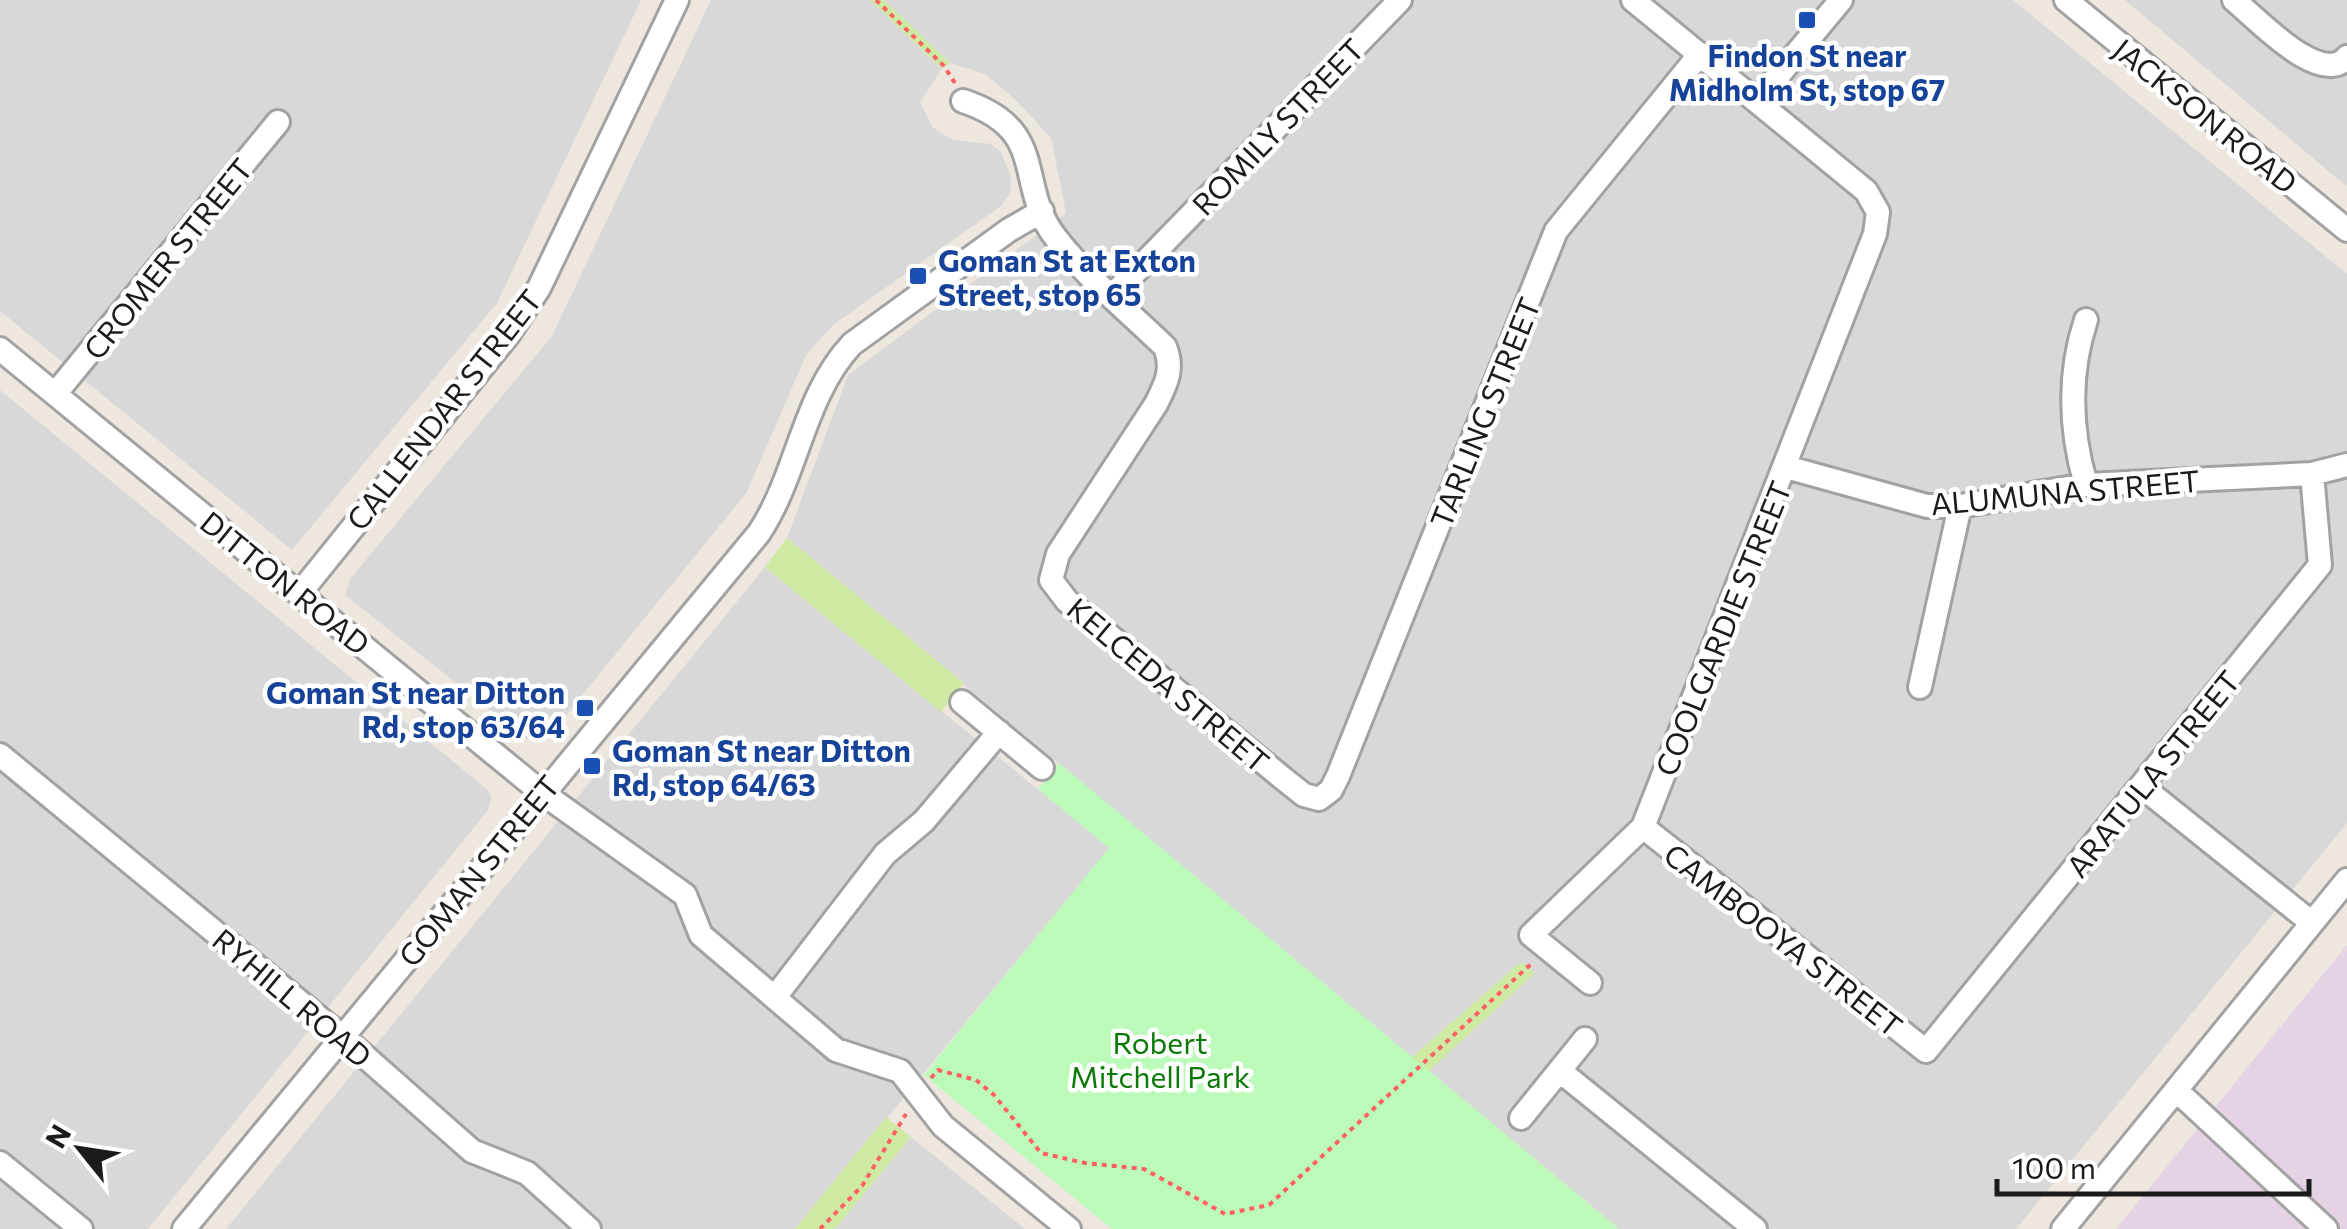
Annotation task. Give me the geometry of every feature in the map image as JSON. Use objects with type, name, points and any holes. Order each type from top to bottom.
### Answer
[{"type":"street","name":"CALLENDAR STREET","points":[[300,593],[528,304],[677,0]]},
{"type":"street","name":"ROMILY STREET","points":[[1112,296],[1400,0]]},
{"type":"street","points":[[1634,0],[1757,101],[1841,0]]},
{"type":"street","name":"JACKSON ROAD","points":[[2066,0],[2347,230]]},
{"type":"street","points":[[2234,0],[2309,62],[2326,67],[2341,64],[2347,56]]},
{"type":"street","name":"TARLING STREET","points":[[1318,799],[1338,776],[1556,231],[1700,54]]},
{"type":"street","name":"KELCEDA STREET","points":[[963,101],[992,111],[1017,138],[1031,166],[1053,236],[1165,347],[1169,379],[1058,554],[1051,580],[1066,601],[1304,795],[1318,799]]},
{"type":"street","name":"COOLGARDIE STREET","points":[[1548,948],[1531,934],[1643,827],[1875,234],[1878,212],[1866,191],[1757,101]]},
{"type":"street","name":"CROMER STREET","points":[[54,394],[278,122]]},
{"type":"street","name":"GOMAN STREET","points":[[184,1229],[541,792],[759,533],[785,486],[832,365],[852,344],[1009,230],[1042,211]]},
{"type":"street","points":[[2086,320],[2072,361],[2078,456],[2086,485]]},
{"type":"street","name":"DITTON ROAD","points":[[0,349],[541,792],[685,895],[701,935],[836,1050],[900,1072],[943,1126],[1070,1229]]},
{"type":"street","name":"ALUMUNA STREET","points":[[1786,467],[1927,506],[1960,506],[2086,485],[2312,474],[2347,466]]},
{"type":"street","name":"ARATULA STREET","points":[[1926,1052],[2320,565],[2312,474]]},
{"type":"street","points":[[1920,687],[1960,506]]},
{"type":"street","points":[[962,702],[1042,768]]},
{"type":"street","points":[[775,997],[885,854],[924,821],[998,732]]},
{"type":"street","name":"RYHILL ROAD","points":[[0,755],[342,1037],[472,1151],[526,1172],[589,1229]]},
{"type":"street","points":[[2140,786],[2312,923]]},
{"type":"street","name":"CAMBOOYA STREET","points":[[1643,827],[1926,1052]]},
{"type":"street","points":[[2063,1229],[2347,880]]},
{"type":"street","points":[[1548,948],[1590,982]]},
{"type":"street","points":[[1521,1118],[1586,1039]]},
{"type":"street","points":[[1560,1070],[1756,1229]]},
{"type":"street","points":[[2176,1090],[2326,1229]]},
{"type":"street","points":[[0,1163],[81,1229]]},
{"type":"path","points":[[876,0],[944,66],[963,101]]},
{"type":"path","points":[[820,1229],[843,1200],[862,1186],[900,1130],[915,1094],[938,1070],[976,1080],[994,1095],[1041,1153],[1085,1164],[1144,1169],[1225,1214],[1269,1204],[1548,948]]},
{"type":"shaded area","points":[[0,0],[641,0],[497,303],[292,550],[0,311]]},
{"type":"shaded area","points":[[711,0],[870,0],[942,69],[920,102],[932,127],[953,140],[991,144],[1001,152],[1011,177],[1010,194],[1001,206],[833,325],[806,355],[747,492],[549,736],[527,739],[345,595],[350,579],[552,336]]},
{"type":"shaded area","points":[[884,0],[2013,0],[2347,274],[2347,823],[2016,1229],[1619,1229],[1429,1071],[1534,972],[1520,963],[1412,1057],[787,538],[848,375],[1066,213],[1051,138],[985,74],[950,63]]},
{"type":"shaded area","points":[[2125,0],[2347,0],[2347,186],[2339,180]]},
{"type":"shaded area","points":[[0,390],[489,791],[491,799],[489,809],[148,1229],[0,1229]]},
{"type":"shaded area","points":[[765,567],[1110,848],[795,1229],[226,1229]]},
{"type":"shaded area","points":[[2347,945],[2347,1229],[2116,1229]]},
{"type":"shaded area","points":[[911,1137],[1025,1229],[835,1229]]},
{"type":"green space","points":[[870,0],[884,0],[950,63],[942,69]]},
{"type":"green space","points":[[787,538],[964,683],[941,712],[765,567]]},
{"type":"green space","name":"Robert Mitchell Park","points":[[1059,763],[1619,1229],[1112,1229],[924,1075],[1109,848],[1038,789]]},
{"type":"green space","points":[[1521,962],[1535,973],[1429,1071],[1412,1057]]},
{"type":"green space","points":[[886,1117],[911,1137],[835,1229],[795,1229]]},
{"type":"place","name":"Findon St near Midholm St, stop 67","points":[[1807,20]]},
{"type":"place","name":"Goman St at Exton Street, stop 65","points":[[918,276]]},
{"type":"place","name":"Goman St near Ditton Rd, stop 63/64","points":[[585,708]]},
{"type":"place","name":"Goman St near Ditton Rd, stop 64/63","points":[[592,766]]}]
